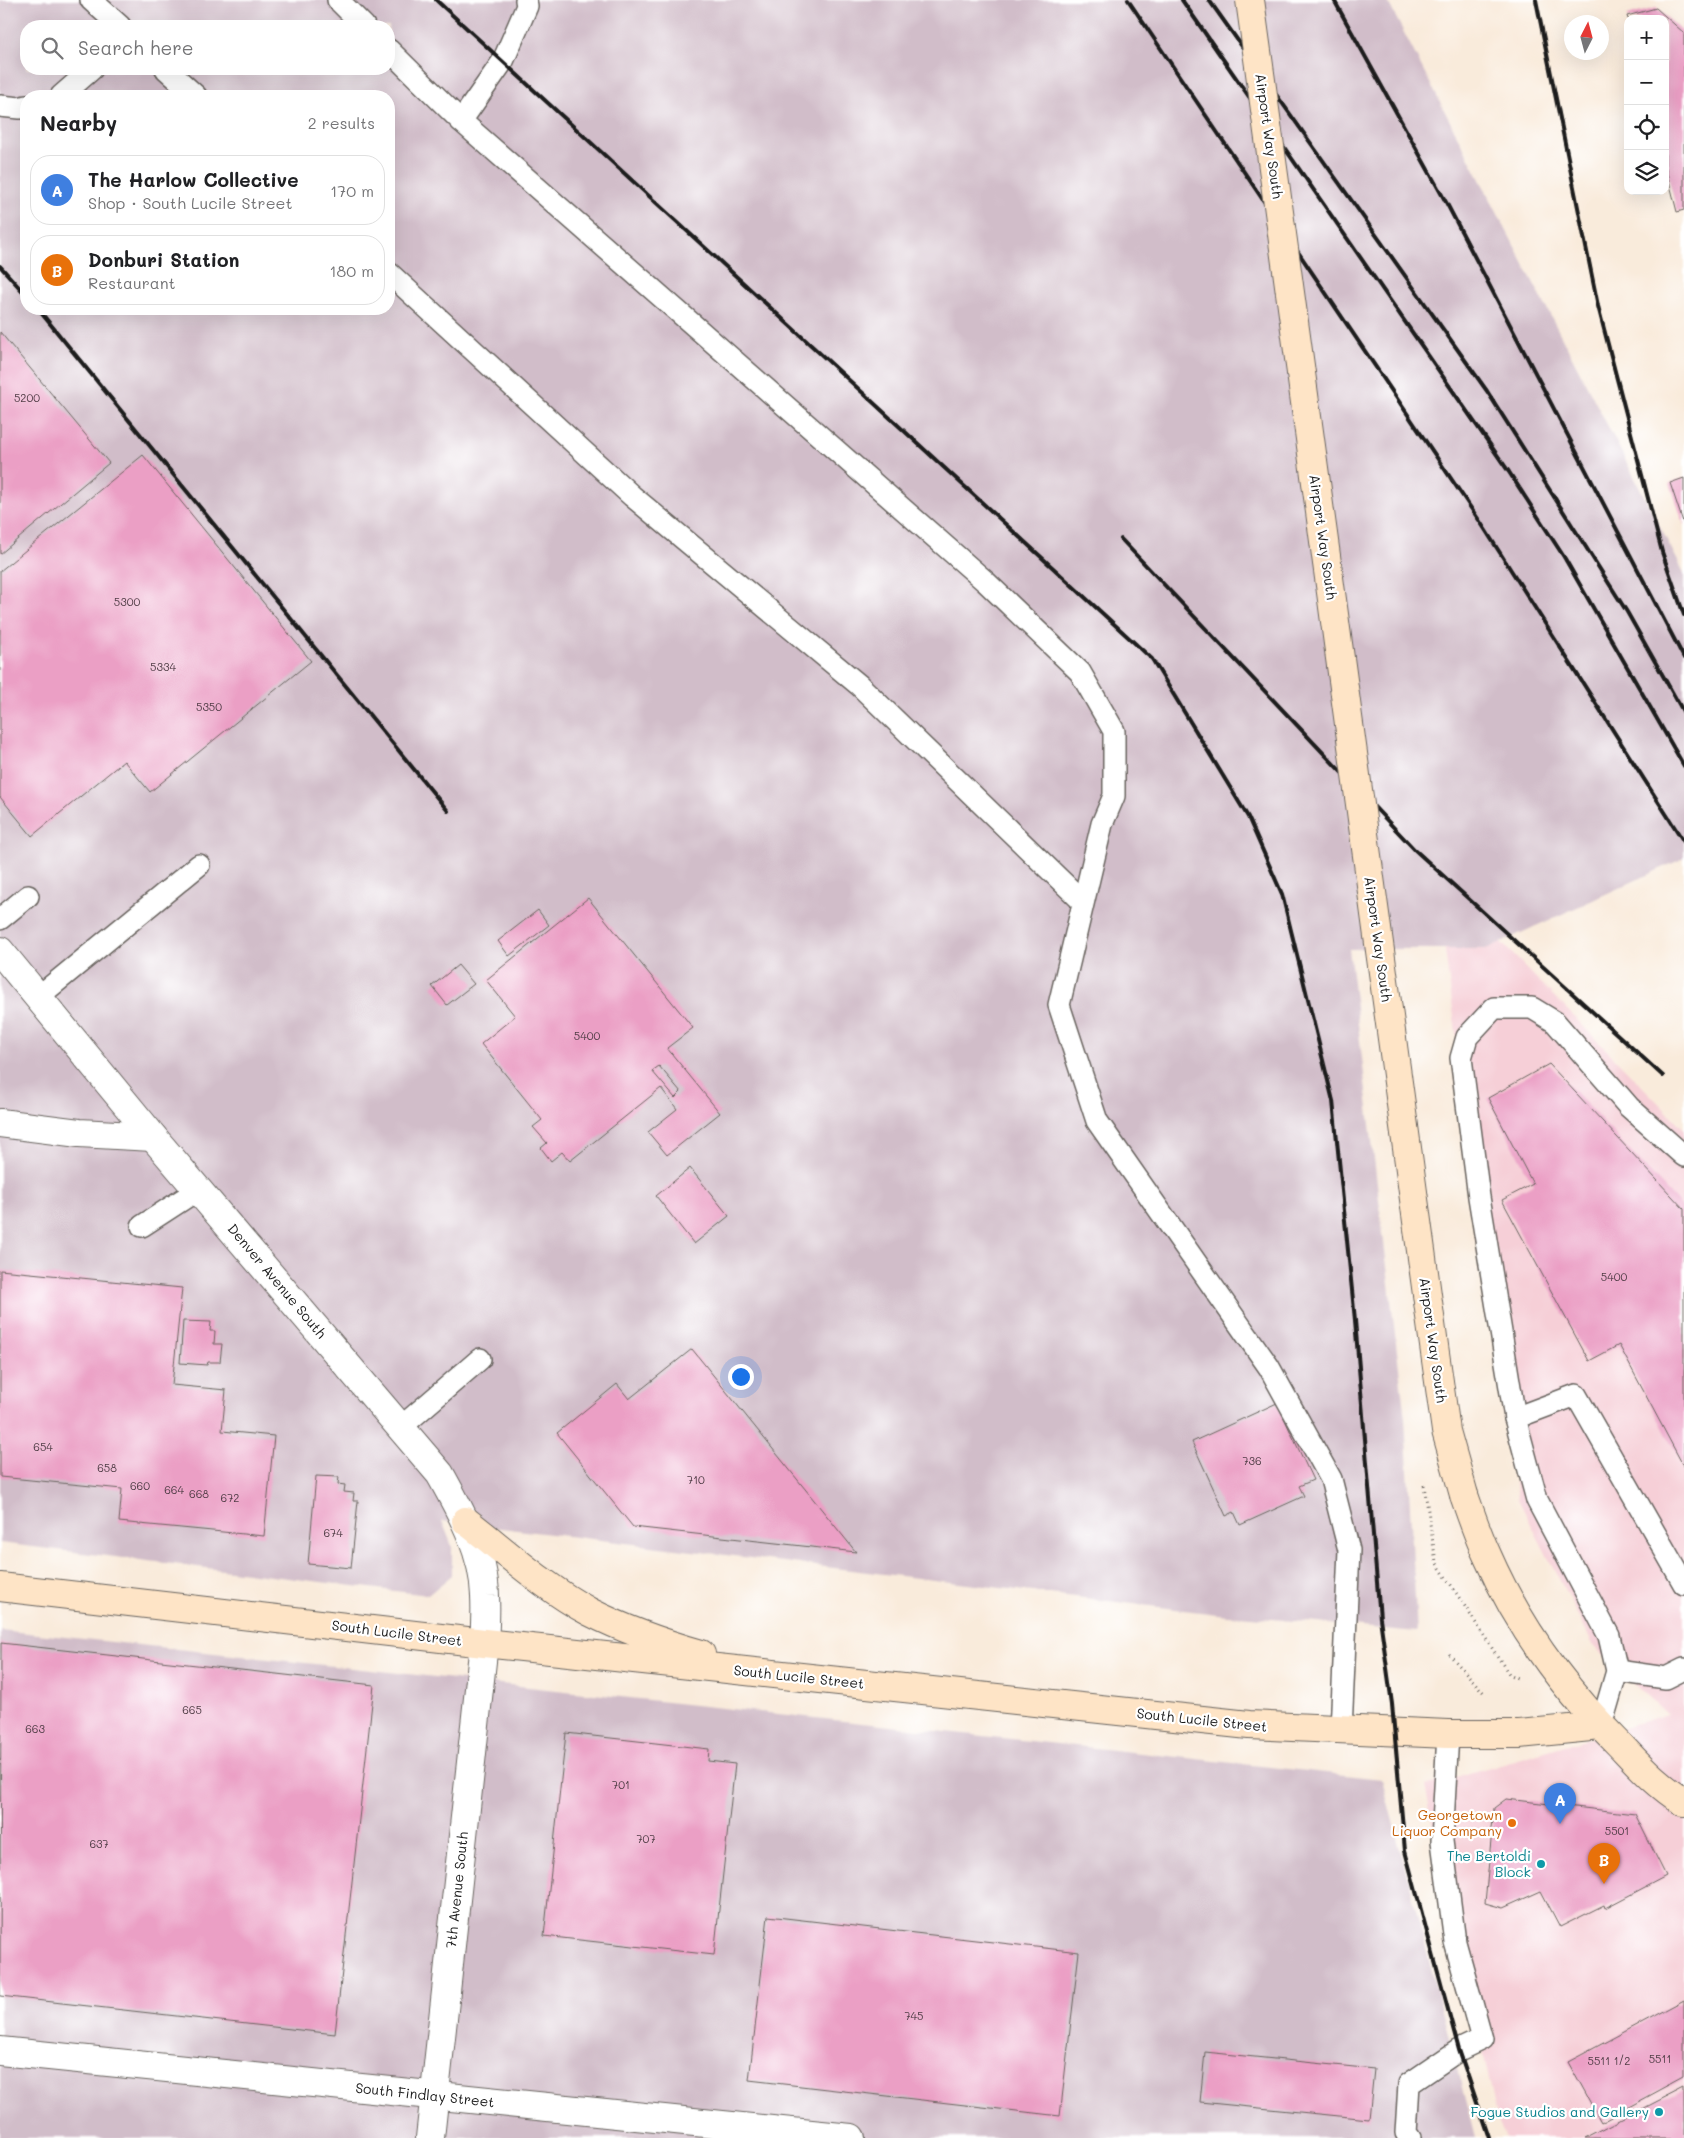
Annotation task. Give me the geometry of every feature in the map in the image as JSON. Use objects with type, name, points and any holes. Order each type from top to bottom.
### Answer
[{"type":"street","name":"Airport Way South","points":[[1250,0],[1446,1431],[1464,1495],[1487,1556],[1512,1606],[1541,1653],[1601,1726],[1660,1786],[1684,1802]]},
{"type":"street","name":"Denver Avenue South","points":[[0,951],[153,1138],[199,1189],[440,1474],[466,1521],[480,1560],[486,1595],[484,1643]]},
{"type":"street","points":[[0,1123],[79,1133],[153,1138]]},
{"type":"street","points":[[466,1521],[551,1586],[589,1611],[628,1630],[680,1648],[767,1673]]},
{"type":"street","name":"South Lucile Street","points":[[0,1587],[484,1643],[1249,1725],[1448,1734],[1519,1734],[1601,1726]]},
{"type":"street","name":"7th Avenue South","points":[[430,2138],[484,1643]]},
{"type":"street","name":"South Findlay Street","points":[[0,2051],[812,2136],[851,2138]]},
{"type":"lane","points":[[92,0],[114,20]]},
{"type":"lane","points":[[338,0],[358,20]]},
{"type":"lane","points":[[461,121],[502,61],[527,6],[526,0]]},
{"type":"lane","points":[[395,56],[461,121],[986,582],[1080,672],[1114,731],[1114,796],[1102,824],[1059,1005],[1097,1121],[1269,1367],[1331,1478],[1348,1550],[1341,1730]]},
{"type":"lane","points":[[68,90],[85,75]]},
{"type":"lane","points":[[173,75],[189,90]]},
{"type":"lane","points":[[0,106],[20,108]]},
{"type":"lane","points":[[395,279],[632,496],[859,685],[1083,902]]},
{"type":"lane","points":[[38,997],[199,865]]},
{"type":"lane","points":[[0,919],[28,896]]},
{"type":"lane","points":[[1601,1726],[1617,1671],[1608,1636],[1537,1500],[1515,1418],[1479,1197],[1462,1068],[1461,1058],[1467,1036],[1494,1008],[1532,1008],[1555,1022],[1629,1108],[1684,1156]]},
{"type":"lane","points":[[142,1226],[199,1189]]},
{"type":"lane","points":[[400,1428],[480,1359]]},
{"type":"lane","points":[[1515,1418],[1576,1395],[1684,1584]]},
{"type":"lane","points":[[1617,1671],[1666,1678],[1684,1669]]},
{"type":"lane","points":[[1410,2138],[1406,2133],[1409,2084],[1459,2050],[1482,2039],[1455,1942],[1442,1841],[1448,1734]]},
{"type":"path","points":[[1449,1654],[1485,1694]]},
{"type":"shaded area","points":[[0,0],[1387,0],[1684,573],[1684,858],[1486,949],[1349,949],[1405,1418],[1417,1632],[1217,1614],[442,1521],[452,1546],[452,1575],[428,1595],[0,1543]]},
{"type":"shaded area","points":[[1435,875],[1684,1129],[1684,2138],[1506,2138],[1498,2121],[1425,1786],[1668,1715],[1593,1645],[1518,1499]]},
{"type":"shaded area","points":[[0,1630],[1382,1779],[1475,2138],[0,2138]]},
{"type":"building","points":[[1656,8],[1664,15],[1631,15]]},
{"type":"building","points":[[1669,20],[1684,33],[1684,210],[1677,212],[1669,181]]},
{"type":"building","points":[[0,332],[109,463],[0,554]]},
{"type":"building","points":[[143,455],[311,661],[150,792],[124,761],[32,836],[0,797],[0,571]]},
{"type":"building","points":[[1684,478],[1684,525],[1670,483]]},
{"type":"building","points":[[588,898],[693,1028],[667,1048],[720,1113],[667,1155],[648,1132],[677,1109],[661,1088],[570,1161],[562,1152],[551,1161],[541,1148],[547,1143],[533,1127],[542,1120],[481,1044],[515,1016],[486,980]],"holes":[[[659,1066],[681,1092],[675,1098],[652,1071]]]},
{"type":"building","points":[[538,910],[549,925],[509,956],[498,941]]},
{"type":"building","points":[[458,965],[474,984],[447,1005],[432,986]]},
{"type":"building","points":[[1549,1064],[1684,1209],[1684,1467],[1619,1345],[1589,1361],[1502,1200],[1533,1184],[1488,1098]]},
{"type":"building","points":[[690,1168],[729,1216],[694,1244],[656,1196]]},
{"type":"building","points":[[0,1270],[182,1288],[172,1385],[226,1390],[222,1431],[274,1436],[264,1536],[119,1522],[122,1489],[0,1477]]},
{"type":"building","points":[[183,1321],[211,1322],[210,1331],[215,1331],[214,1344],[222,1344],[220,1362],[208,1362],[207,1365],[180,1363]]},
{"type":"building","points":[[692,1349],[856,1552],[633,1527],[557,1433],[617,1384],[629,1399]]},
{"type":"building","points":[[1277,1403],[1313,1480],[1299,1486],[1304,1496],[1240,1525],[1234,1512],[1226,1516],[1192,1442]]},
{"type":"building","points":[[316,1476],[339,1477],[338,1484],[345,1485],[344,1492],[354,1493],[353,1501],[358,1501],[351,1568],[308,1564]]},
{"type":"building","points":[[1,1643],[374,1685],[335,2034],[0,1996]]},
{"type":"building","points":[[566,1733],[709,1749],[708,1761],[735,1764],[714,1955],[544,1936]]},
{"type":"building","name":"The Bertoldi Block","points":[[1506,1799],[1635,1814],[1666,1876],[1605,1908],[1604,1905],[1560,1927],[1541,1891],[1503,1908],[1485,1903],[1494,1808]]},
{"type":"building","points":[[768,1916],[1079,1952],[1060,2116],[749,2080]]},
{"type":"building","points":[[1684,2000],[1684,2077],[1601,2122],[1568,2062]]},
{"type":"building","points":[[1205,2052],[1374,2069],[1369,2119],[1200,2102]]},
{"type":"building","name":"Fogue Studios and Gallery","points":[[1684,2087],[1684,2138],[1585,2138]]},
{"type":"railway","points":[[436,0],[1152,659],[1248,817],[1282,894],[1333,1101],[1355,1320],[1380,1618],[1392,1704],[1405,1851],[1459,2050],[1489,2138]]},
{"type":"railway","points":[[1128,0],[1481,523],[1684,842]]},
{"type":"railway","points":[[1182,0],[1509,472],[1564,557],[1684,766]]},
{"type":"railway","points":[[1209,0],[1487,391],[1627,612],[1684,713]]},
{"type":"railway","points":[[1334,0],[1447,204],[1684,658]]},
{"type":"railway","points":[[1536,0],[1598,306],[1662,552],[1684,615]]},
{"type":"railway","points":[[0,266],[20,288]]},
{"type":"railway","points":[[43,315],[448,811]]},
{"type":"railway","points":[[1121,539],[1415,850],[1663,1076]]},
{"type":"place","name":"Georgetown Liquor Company","points":[[1512,1823]]},
{"type":"place","name":"The Harlow Collective","points":[[1560,1824]]},
{"type":"place","name":"The Bertoldi Block","points":[[1541,1864]]},
{"type":"place","name":"Donburi Station","points":[[1604,1884]]},
{"type":"place","name":"Fogue Studios and Gallery","points":[[1659,2112]]}]
